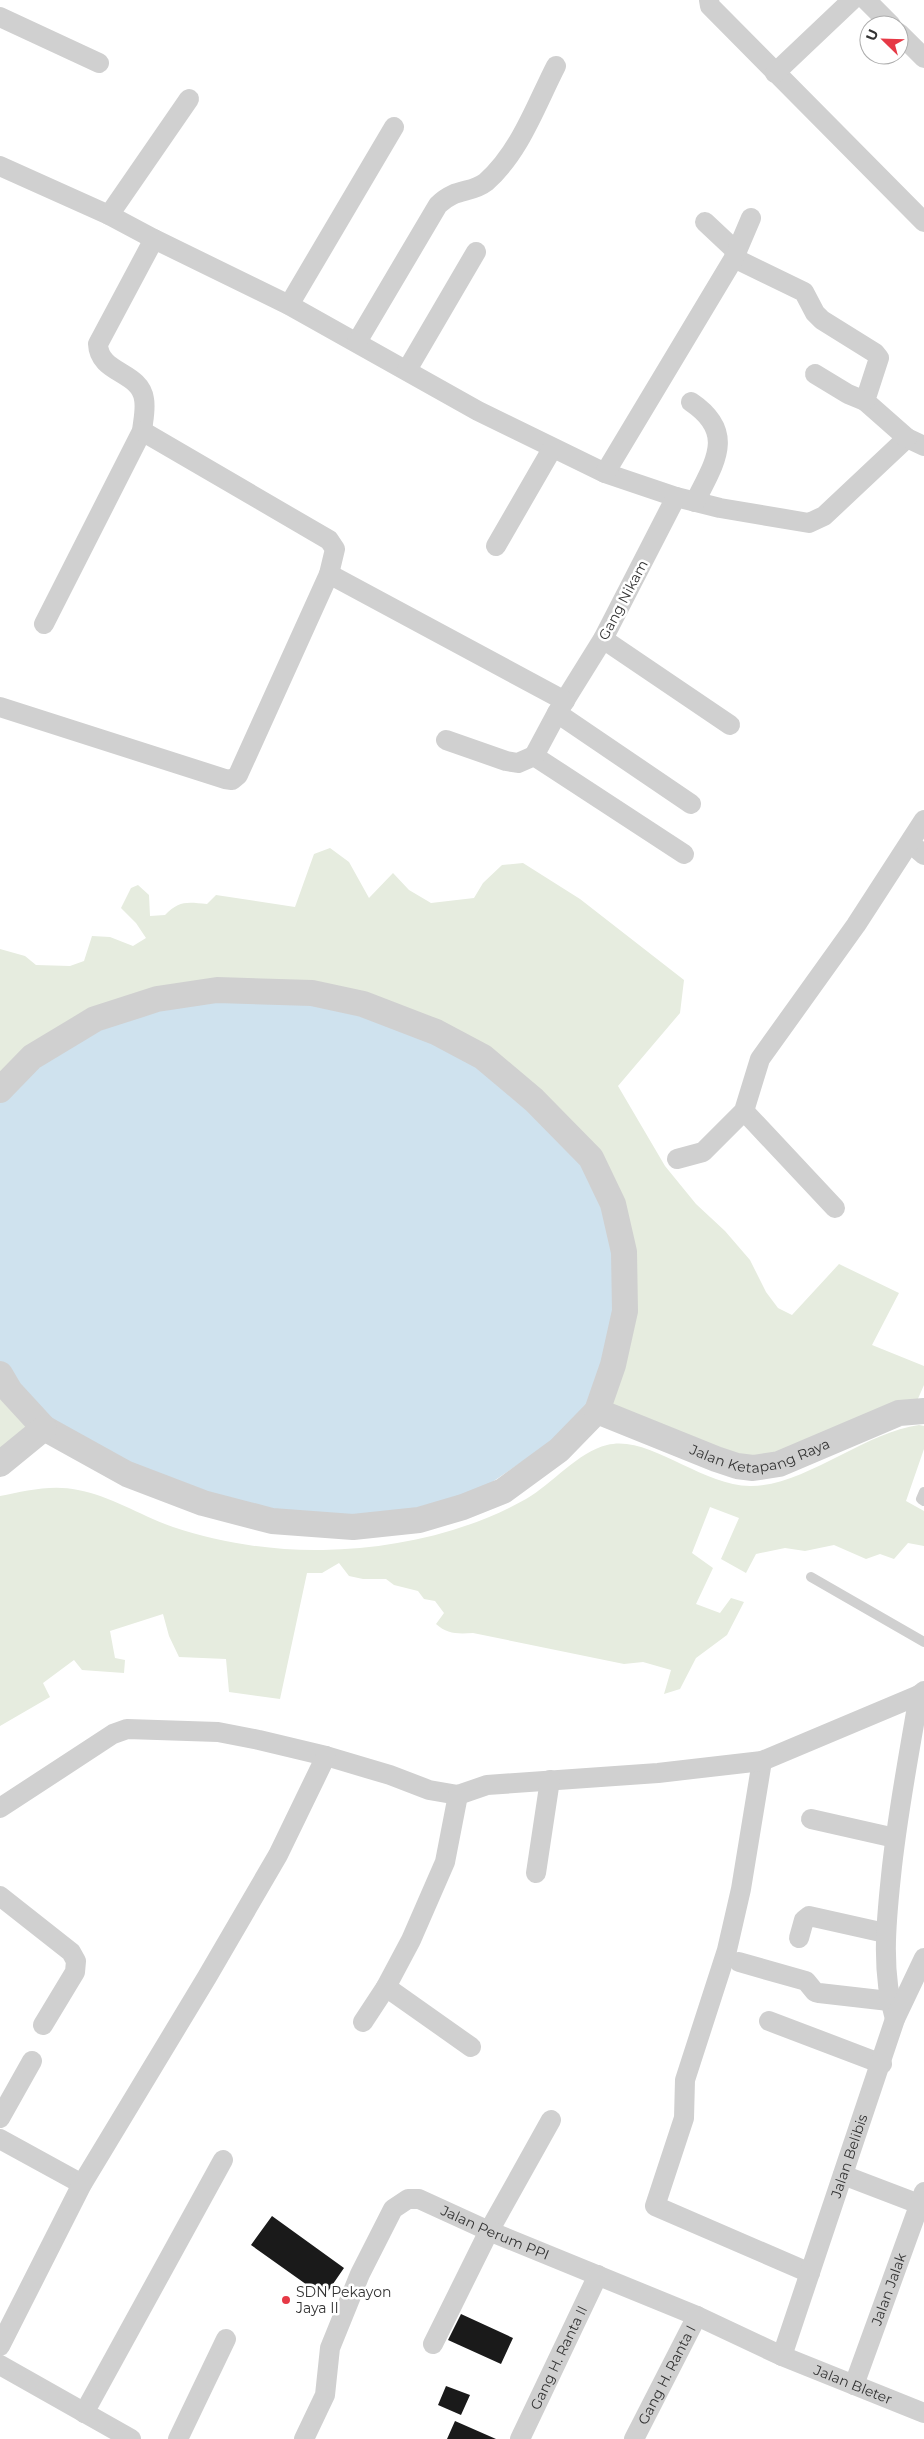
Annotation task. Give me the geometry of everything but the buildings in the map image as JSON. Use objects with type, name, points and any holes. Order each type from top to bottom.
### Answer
[{"type":"street","points":[[709,0],[710,6],[924,222]]},
{"type":"street","points":[[775,73],[852,0]]},
{"type":"street","points":[[866,0],[881,15]]},
{"type":"street","points":[[0,17],[100,63]]},
{"type":"street","points":[[909,43],[924,58]]},
{"type":"street","points":[[357,342],[438,205],[447,196],[485,183],[511,154],[556,66]]},
{"type":"street","points":[[109,215],[189,99]]},
{"type":"street","points":[[289,305],[394,127]]},
{"type":"street","points":[[0,166],[109,215],[154,240],[289,305],[478,411],[552,449],[605,473],[686,500],[787,521],[809,523],[824,516],[915,442],[865,401],[848,394],[815,374]]},
{"type":"street","points":[[605,473],[736,255],[751,218]]},
{"type":"street","points":[[705,222],[736,255],[804,292],[815,313],[822,320],[875,353],[879,358],[865,401]]},
{"type":"street","points":[[44,624],[142,431],[144,398],[140,386],[103,362],[98,354],[98,344],[154,240]]},
{"type":"street","points":[[407,370],[476,252]]},
{"type":"street","name":"Gang Nikam","points":[[534,756],[561,707],[719,445],[718,433],[712,420],[706,412],[692,402]]},
{"type":"street","points":[[0,708],[225,779],[232,780],[241,770],[329,574],[335,554],[329,540],[142,431]]},
{"type":"street","points":[[496,546],[552,449]]},
{"type":"street","points":[[329,574],[561,707],[691,804]]},
{"type":"street","points":[[603,639],[730,725]]},
{"type":"street","points":[[446,740],[512,762],[525,761],[534,756],[684,854]]},
{"type":"street","points":[[677,1159],[703,1152],[744,1111],[760,1060],[856,925],[917,849],[924,820]]},
{"type":"street","points":[[0,1090],[32,1057],[95,1019],[157,999],[217,990],[312,993],[363,1004],[436,1032],[483,1057],[534,1100],[592,1158],[613,1204],[624,1252],[625,1311],[613,1365],[597,1411],[559,1450],[502,1491],[419,1520],[353,1527],[272,1521],[202,1503],[127,1474],[44,1428],[10,1391],[0,1374]]},
{"type":"street","points":[[744,1111],[835,1208]]},
{"type":"street","name":"Jalan Ketapang Raya","points":[[597,1411],[716,1459],[737,1466],[753,1468],[779,1464],[899,1413],[924,1411]]},
{"type":"street","points":[[0,1464],[44,1428]]},
{"type":"street","points":[[0,1808],[113,1734],[127,1729],[218,1732],[326,1756],[390,1775],[429,1790],[458,1795],[487,1785],[658,1773],[762,1761],[921,1693]]},
{"type":"street","points":[[739,1962],[801,1979],[810,1984],[815,1992],[892,2010],[884,1933],[895,1838],[921,1693]]},
{"type":"street","points":[[0,2346],[82,2184],[278,1855],[326,1756]]},
{"type":"street","points":[[762,1761],[741,1890],[727,1950],[686,2080],[684,2118],[655,2206],[810,2273]]},
{"type":"street","points":[[536,1873],[550,1780]]},
{"type":"street","points":[[363,2022],[386,1987],[411,1940],[445,1862],[458,1795]]},
{"type":"street","points":[[811,1819],[895,1838]]},
{"type":"street","points":[[0,1896],[71,1952],[75,1958],[75,1972],[43,2025]]},
{"type":"street","points":[[799,1938],[804,1920],[809,1916],[884,1933]]},
{"type":"street","name":"Jalan Belibis","points":[[782,2356],[882,2064],[892,2010],[924,1958]]},
{"type":"street","points":[[386,1987],[471,2046]]},
{"type":"street","points":[[769,2022],[882,2064]]},
{"type":"street","points":[[0,2118],[32,2061]]},
{"type":"street","points":[[433,2344],[490,2231],[551,2120]]},
{"type":"street","points":[[0,2139],[82,2184]]},
{"type":"street","points":[[84,2413],[223,2160]]},
{"type":"street","points":[[843,2175],[922,2201]]},
{"type":"street","name":"Jalan Perum PPI","points":[[304,2439],[325,2395],[327,2362],[335,2330],[360,2274],[393,2209],[408,2199],[419,2199],[490,2231],[697,2316],[782,2356]]},
{"type":"street","name":"Jalan Jalak","points":[[854,2384],[922,2201]]},
{"type":"street","name":"Gang H. Ranta II","points":[[520,2439],[598,2276]]},
{"type":"street","name":"Gang H. Ranta I","points":[[639,2437],[697,2316]]},
{"type":"street","points":[[178,2439],[226,2338]]},
{"type":"street","name":"Jalan Bleter","points":[[782,2356],[924,2413]]},
{"type":"street","points":[[0,2365],[131,2439]]},
{"type":"lane","points":[[924,1492],[921,1499],[924,1501]]},
{"type":"lane","points":[[811,1577],[924,1642]]},
{"type":"shaded area","points":[[330,848],[349,862],[369,898],[393,873],[409,890],[431,903],[474,898],[483,883],[502,865],[523,863],[580,899],[684,980],[680,1013],[618,1086],[665,1166],[696,1204],[725,1231],[750,1260],[766,1292],[778,1308],[792,1315],[839,1264],[899,1293],[872,1345],[924,1366],[924,1385],[913,1410],[779,1464],[716,1459],[0,1090],[0,949],[25,956],[36,965],[70,966],[84,961],[92,936],[110,937],[133,946],[146,938],[136,923],[121,908],[131,888],[138,885],[149,895],[150,916],[165,915],[179,904],[207,904],[216,895],[295,907],[314,854]]},
{"type":"shaded area","points":[[0,1374],[44,1428],[0,1464]]},
{"type":"shaded area","points":[[919,1425],[924,1426],[924,1449],[906,1501],[924,1511],[924,1546],[908,1543],[894,1559],[880,1554],[866,1559],[834,1545],[805,1551],[785,1548],[756,1554],[746,1573],[721,1559],[739,1518],[710,1507],[692,1553],[713,1568],[696,1604],[720,1613],[731,1598],[744,1602],[727,1635],[696,1658],[680,1689],[664,1694],[671,1670],[643,1662],[624,1664],[473,1633],[448,1632],[436,1624],[444,1613],[435,1601],[424,1599],[418,1591],[394,1585],[386,1579],[363,1579],[349,1576],[339,1563],[322,1573],[307,1573],[280,1699],[229,1692],[226,1659],[179,1657],[169,1636],[163,1614],[110,1631],[115,1658],[125,1660],[124,1673],[82,1670],[74,1660],[43,1683],[50,1697],[0,1726],[0,1496],[39,1489],[68,1488],[114,1501],[173,1527],[228,1542],[285,1549],[349,1549],[428,1537],[479,1521],[526,1499],[575,1461],[607,1445],[623,1444],[640,1447],[712,1478],[731,1484],[750,1486],[770,1484],[791,1478],[877,1438]]},
{"type":"water","points":[[312,993],[435,1032],[591,1158],[624,1252],[597,1411],[451,1510],[272,1521],[88,1453],[0,1374],[0,1090],[32,1057],[157,999]]},
{"type":"place","name":"SDN Pekayon Jaya II","points":[[286,2300]]}]
